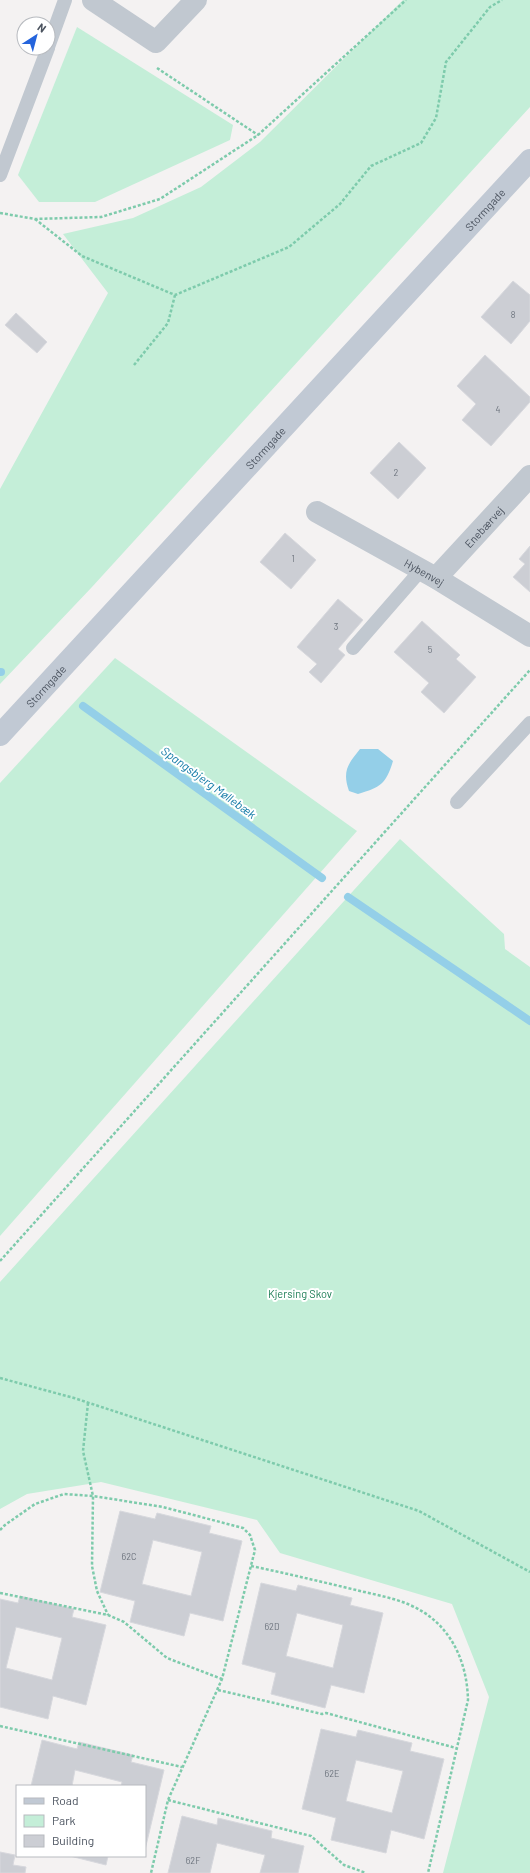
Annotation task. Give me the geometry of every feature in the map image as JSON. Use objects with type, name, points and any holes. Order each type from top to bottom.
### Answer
[{"type":"street","points":[[93,0],[156,42],[196,0]]},
{"type":"street","name":"Stormgade","points":[[0,735],[530,160]]},
{"type":"street","name":"Enebærvej","points":[[428,574],[530,476]]},
{"type":"street","name":"Hybenvej","points":[[317,512],[428,574],[530,636]]},
{"type":"lane","points":[[56,25],[65,0]]},
{"type":"lane","points":[[0,175],[45,56]]},
{"type":"lane","points":[[353,648],[428,574]]},
{"type":"lane","points":[[457,802],[530,723]]},
{"type":"path","points":[[0,213],[35,219],[101,217],[160,199],[258,135],[406,0]]},
{"type":"path","points":[[35,219],[82,256],[175,295],[289,247],[340,204],[371,166],[421,143],[436,118],[446,62],[490,7],[502,0]]},
{"type":"path","points":[[156,42],[155,66],[258,135]]},
{"type":"path","points":[[134,365],[168,323],[175,295]]},
{"type":"path","points":[[0,1261],[530,670]]},
{"type":"path","points":[[0,1376],[4,1379],[88,1403],[419,1512],[530,1572]]},
{"type":"path","points":[[88,1403],[83,1451],[93,1496],[92,1566],[97,1590],[108,1615]]},
{"type":"path","points":[[0,1530],[5,1524],[35,1504],[64,1494],[93,1496],[163,1507],[243,1528],[250,1535],[255,1550],[222,1680],[168,1800],[152,1873]]},
{"type":"path","points":[[251,1566],[300,1576],[409,1604],[428,1614],[443,1628],[454,1644],[464,1665],[468,1700],[428,1873]]},
{"type":"path","points":[[0,1592],[108,1615],[124,1622],[168,1658],[222,1680]]},
{"type":"path","points":[[218,1690],[322,1714],[326,1713],[456,1748]]},
{"type":"path","points":[[0,1726],[182,1767]]},
{"type":"path","points":[[168,1800],[311,1836],[344,1865],[366,1873]]},
{"type":"green space","points":[[403,0],[530,0],[530,107],[92,587],[0,684],[0,489],[108,293],[63,234],[133,218],[201,187],[260,142]]},
{"type":"green space","points":[[77,27],[233,125],[230,140],[95,202],[39,202],[18,175]]},
{"type":"green space","points":[[115,658],[357,831],[0,1236],[0,783]]},
{"type":"green space","name":"Kjersing Skov","points":[[400,839],[504,934],[505,949],[530,967],[530,1873],[443,1873],[489,1697],[452,1604],[280,1553],[257,1520],[101,1482],[27,1494],[0,1509],[0,1282]]},
{"type":"water","points":[[360,749],[378,749],[393,761],[388,775],[382,784],[358,794],[349,791],[346,773],[349,764]]},
{"type":"building","points":[[513,281],[530,295],[530,321],[511,344],[481,317]]},
{"type":"building","points":[[16,313],[47,342],[37,353],[5,325]]},
{"type":"building","points":[[485,355],[530,397],[530,402],[491,446],[462,420],[476,404],[457,386]]},
{"type":"building","points":[[399,442],[426,468],[398,499],[370,473]]},
{"type":"building","points":[[285,533],[316,560],[291,589],[260,562]]},
{"type":"building","points":[[530,546],[530,592],[513,577],[525,564],[519,559]]},
{"type":"building","points":[[338,599],[363,620],[338,649],[345,655],[321,683],[309,672],[317,664],[297,647]]},
{"type":"building","points":[[422,621],[460,655],[456,659],[476,677],[444,713],[421,692],[429,683],[394,652]]},
{"type":"building","points":[[120,1511],[155,1519],[157,1513],[211,1526],[209,1533],[242,1541],[223,1621],[190,1613],[184,1636],[130,1622],[135,1601],[100,1592]],"holes":[[[153,1540],[202,1552],[191,1596],[142,1584]]]},
{"type":"building","points":[[261,1583],[296,1591],[298,1585],[352,1598],[350,1605],[383,1613],[364,1693],[331,1685],[325,1708],[271,1694],[276,1673],[242,1664]],"holes":[[[297,1613],[343,1625],[333,1668],[286,1656]]]},
{"type":"building","points":[[20,1596],[74,1609],[72,1617],[106,1625],[86,1705],[53,1696],[48,1719],[0,1707],[0,1599],[18,1603]],"holes":[[[16,1627],[62,1638],[52,1680],[6,1668]]]},
{"type":"building","points":[[321,1729],[356,1737],[358,1730],[412,1743],[410,1751],[444,1759],[424,1839],[391,1830],[386,1853],[331,1840],[336,1818],[302,1809]],"holes":[[[356,1760],[403,1771],[392,1813],[346,1801]]]},
{"type":"building","points":[[42,1740],[77,1749],[79,1742],[133,1755],[131,1762],[164,1770],[146,1846],[146,1785],[121,1785],[122,1782],[75,1770],[72,1785],[31,1785]]},
{"type":"building","points":[[182,1816],[217,1825],[218,1818],[272,1831],[271,1838],[304,1846],[298,1873],[260,1873],[265,1855],[217,1843],[210,1873],[168,1873]]},
{"type":"building","points":[[0,1852],[15,1855],[13,1865],[26,1867],[25,1873],[0,1873]]},
{"type":"building","points":[[74,1857],[108,1857],[106,1865]]},
{"type":"waterway","name":"Spangsbjerg Møllebæk","points":[[83,706],[322,878]]},
{"type":"waterway","name":"Spangsbjerg Møllebæk","points":[[348,897],[530,1021]]}]
